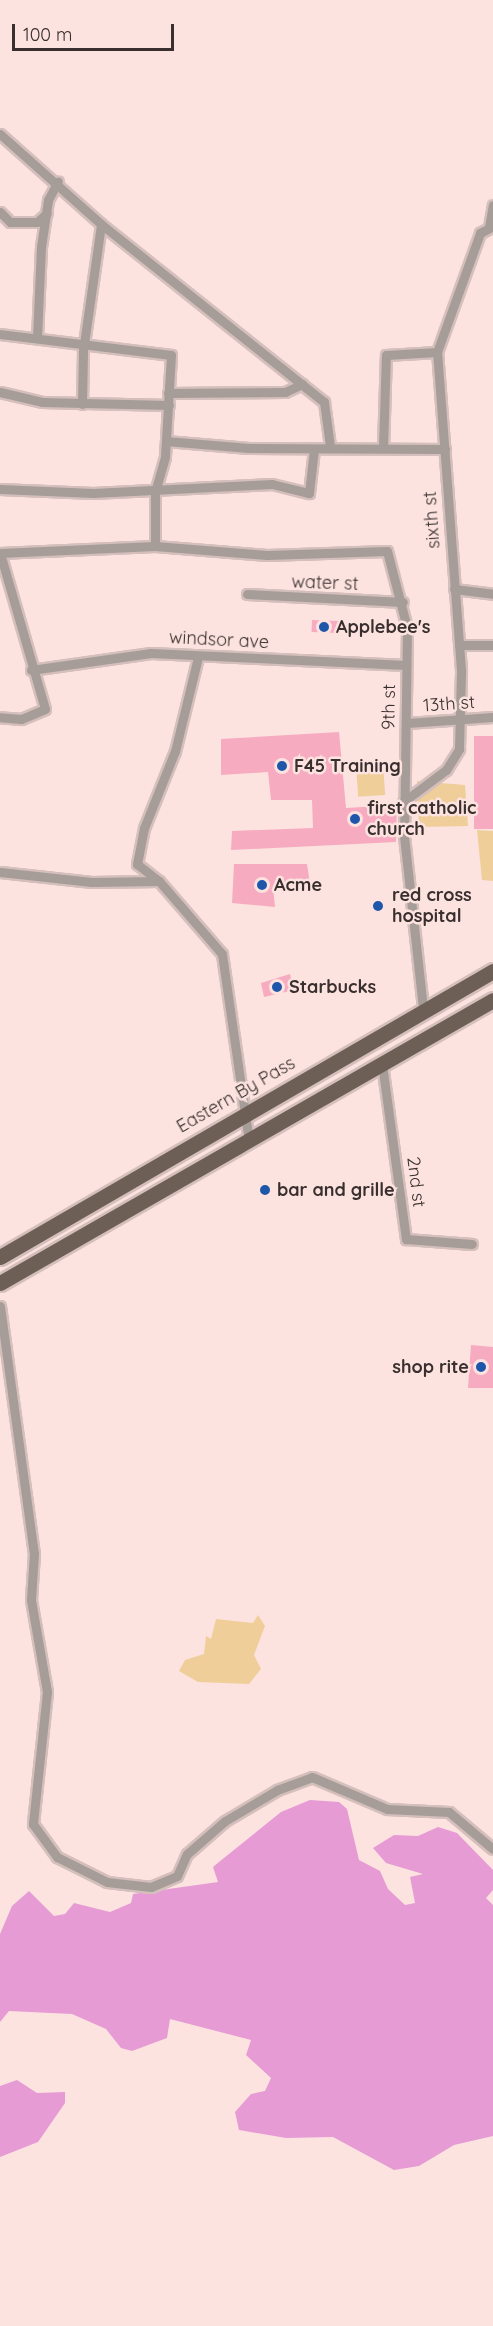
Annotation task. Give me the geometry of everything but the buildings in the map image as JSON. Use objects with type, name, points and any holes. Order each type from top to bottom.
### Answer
[{"type":"main road","name":"Eastern By Pass","points":[[0,1257],[493,971]]},
{"type":"main road","points":[[0,1283],[493,1000]]},
{"type":"street","points":[[0,135],[58,181],[101,224],[324,402],[330,446]]},
{"type":"street","points":[[38,338],[47,213],[58,181]]},
{"type":"street","points":[[491,226],[493,205]]},
{"type":"street","points":[[0,212],[10,222],[37,222],[47,213]]},
{"type":"street","points":[[82,404],[101,224]]},
{"type":"street","name":"sixth st","points":[[403,802],[455,761],[461,722],[459,645],[437,352],[480,233],[491,226]]},
{"type":"street","points":[[0,334],[87,347],[171,355],[166,441],[155,491],[155,546],[0,553],[31,670],[45,709],[21,719],[0,717]]},
{"type":"street","points":[[383,448],[386,355],[437,352]]},
{"type":"street","points":[[168,393],[285,392],[302,384]]},
{"type":"street","points":[[0,392],[42,402],[169,405]]},
{"type":"street","points":[[166,441],[314,449],[330,446],[445,449]]},
{"type":"street","points":[[0,489],[155,491],[272,484],[309,493],[314,449]]},
{"type":"street","name":"9th st","points":[[155,546],[267,555],[387,551],[403,602],[407,723],[403,802],[423,1010]]},
{"type":"street","points":[[454,589],[493,594]]},
{"type":"street","name":"water st","points":[[247,594],[403,602]]},
{"type":"street","points":[[459,645],[493,645]]},
{"type":"street","name":"windsor ave","points":[[31,670],[103,656],[198,657],[406,665]]},
{"type":"street","points":[[198,657],[175,751],[137,851],[137,864],[159,881],[222,954],[249,1141]]},
{"type":"street","name":"13th st","points":[[407,723],[461,722],[493,717]]},
{"type":"street","points":[[0,872],[91,882],[159,881]]},
{"type":"street","name":"2nd st","points":[[382,1064],[406,1239],[472,1244]]},
{"type":"street","points":[[0,1306],[34,1553],[31,1600],[47,1692],[33,1824],[57,1857],[106,1882],[152,1887],[177,1876],[187,1854],[225,1821],[277,1790],[312,1777],[387,1809],[449,1812],[493,1849]]},
{"type":"shaded area","points":[[383,764],[385,795],[358,797],[356,766]]},
{"type":"shaded area","points":[[417,781],[465,785],[468,826],[419,827]]},
{"type":"shaded area","points":[[477,830],[493,831],[493,881],[482,880]]},
{"type":"shaded area","points":[[258,1615],[265,1626],[254,1655],[261,1669],[249,1684],[198,1682],[179,1671],[185,1660],[204,1654],[206,1636],[211,1639],[216,1619],[253,1623]]},
{"type":"shaded area","points":[[310,1800],[339,1802],[347,1809],[359,1860],[380,1871],[388,1889],[405,1905],[415,1903],[410,1877],[423,1874],[386,1863],[373,1848],[394,1835],[418,1836],[438,1827],[457,1833],[493,1870],[493,1890],[486,1898],[493,1905],[493,2136],[454,2145],[419,2166],[394,2170],[333,2137],[286,2138],[239,2130],[235,2112],[251,2094],[265,2091],[271,2078],[246,2055],[251,2040],[170,2019],[167,2038],[132,2051],[121,2048],[106,2029],[72,2014],[9,2011],[0,2022],[0,1934],[12,1906],[29,1891],[54,1916],[65,1914],[74,1903],[110,1912],[131,1903],[133,1894],[218,1882],[213,1867],[281,1812]]},
{"type":"shaded area","points":[[17,2080],[37,2093],[65,2092],[65,2103],[38,2142],[0,2157],[0,2086]]},
{"type":"place","name":"Applebee's","points":[[324,627]]},
{"type":"place","name":"F45 Training","points":[[282,766]]},
{"type":"place","name":"first catholic church","points":[[355,819]]},
{"type":"place","name":"Acme","points":[[262,885]]},
{"type":"place","name":"red cross hospital","points":[[378,906]]},
{"type":"place","name":"Starbucks","points":[[277,987]]},
{"type":"place","name":"bar and grille","points":[[265,1190]]},
{"type":"place","name":"shop rite","points":[[481,1367]]}]
